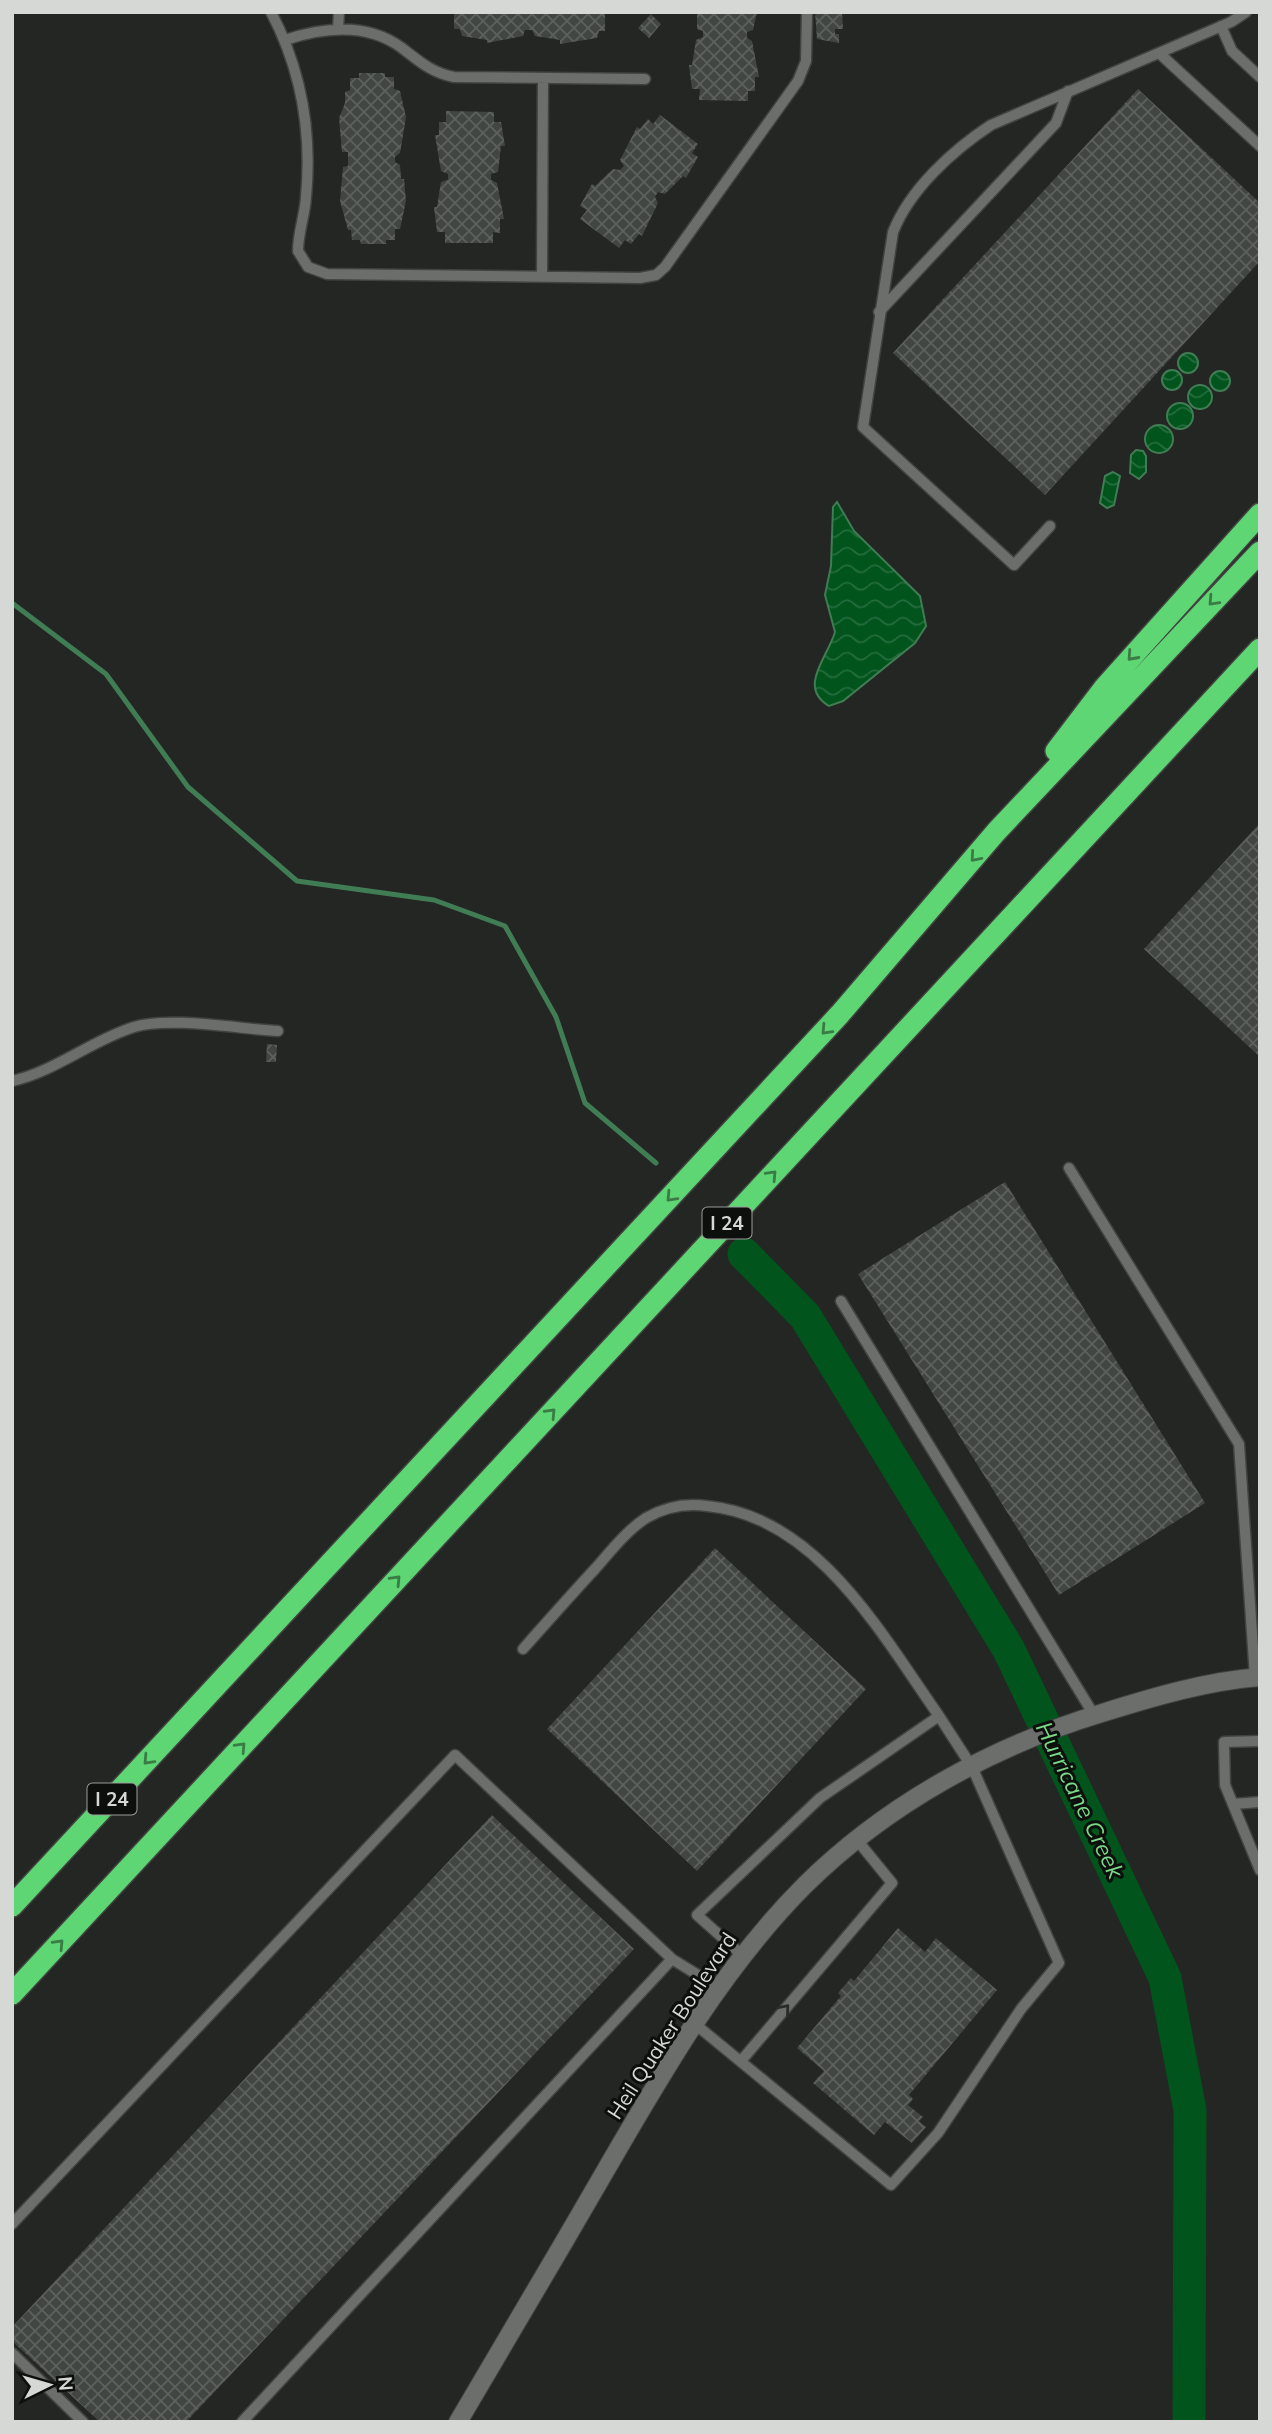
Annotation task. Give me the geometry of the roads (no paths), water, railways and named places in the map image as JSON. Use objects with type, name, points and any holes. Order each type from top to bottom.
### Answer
[{"type":"highway","points":[[996,832],[1104,688],[1260,514]]},
{"type":"highway","name":"I 24","points":[[12,1906],[840,1014],[996,832],[1260,552]]},
{"type":"highway","name":"I 24","points":[[12,1994],[1260,649]]},
{"type":"street","name":"Heil Quaker Boulevard","points":[[458,2422],[695,2024],[743,1956],[807,1884],[857,1840],[912,1801],[972,1767],[1038,1735],[1094,1715],[1179,1691],[1257,1677]]},
{"type":"lane","points":[[271,12],[285,40],[306,123],[306,197],[298,250],[308,267],[327,274],[640,278],[656,275],[665,267],[725,188],[752,142],[802,75],[806,61],[807,12]]},
{"type":"lane","points":[[338,29],[339,12]]},
{"type":"lane","points":[[1051,526],[1014,565],[863,427],[878,312],[893,232],[910,200],[976,135],[1008,117],[1222,26],[1246,12]]},
{"type":"lane","points":[[1222,26],[1232,51],[1260,77]]},
{"type":"lane","points":[[285,40],[311,32],[338,29],[379,35],[429,69],[445,75],[645,79]]},
{"type":"lane","points":[[1159,53],[1260,146]]},
{"type":"lane","points":[[542,277],[543,78]]},
{"type":"lane","points":[[878,312],[1056,122],[1068,91]]},
{"type":"lane","points":[[12,1082],[43,1071],[125,1030],[149,1024],[278,1031]]},
{"type":"lane","points":[[1069,1168],[1239,1444],[1257,1677]]},
{"type":"lane","points":[[841,1301],[1094,1715]]},
{"type":"lane","points":[[523,1649],[636,1525],[668,1508],[699,1505],[738,1510],[772,1525],[823,1565],[867,1618],[939,1716],[972,1767],[1059,1963],[1021,2009],[938,2133],[891,2185],[695,2024]]},
{"type":"lane","points":[[743,1956],[697,1916],[820,1798],[852,1773],[939,1716]]},
{"type":"lane","points":[[1260,1741],[1224,1742],[1225,1785],[1260,1870]]},
{"type":"lane","points":[[12,2224],[455,1755],[672,1959],[719,1988]]},
{"type":"lane","points":[[1233,1804],[1260,1802]]},
{"type":"lane","points":[[741,2061],[892,1883],[857,1840]]},
{"type":"lane","points":[[242,2422],[672,1959]]},
{"type":"lane","points":[[12,2353],[83,2422]]},
{"type":"water","points":[[1184,353],[1192,353],[1198,363],[1192,373],[1184,373],[1178,367],[1178,359]]},
{"type":"water","points":[[1168,370],[1176,370],[1182,380],[1176,390],[1168,390],[1162,384],[1162,376]]},
{"type":"water","points":[[1216,371],[1224,371],[1230,381],[1224,391],[1216,391],[1210,385],[1210,377]]},
{"type":"water","points":[[1200,385],[1208,389],[1212,397],[1208,405],[1200,409],[1192,405],[1188,397],[1192,389]]},
{"type":"water","points":[[1180,403],[1189,407],[1193,416],[1189,425],[1180,429],[1171,425],[1167,416],[1171,407]]},
{"type":"water","points":[[1159,425],[1169,429],[1173,439],[1169,449],[1159,453],[1149,449],[1145,439],[1149,429]]},
{"type":"water","points":[[1136,450],[1143,451],[1146,456],[1146,472],[1139,479],[1130,473],[1131,455]]},
{"type":"water","points":[[1113,472],[1120,476],[1114,505],[1107,508],[1100,503],[1105,476]]},
{"type":"water","points":[[837,502],[854,531],[920,596],[926,626],[915,643],[843,701],[829,706],[815,690],[815,681],[835,632],[825,595],[831,566],[833,507]]},
{"type":"waterway","points":[[12,603],[106,674],[188,787],[297,881],[434,900],[505,926],[556,1017],[585,1103],[656,1163]]},
{"type":"waterway","name":"Hurricane Creek","points":[[744,1254],[805,1316],[1009,1650],[1165,1978],[1190,2110],[1189,2422]]}]
